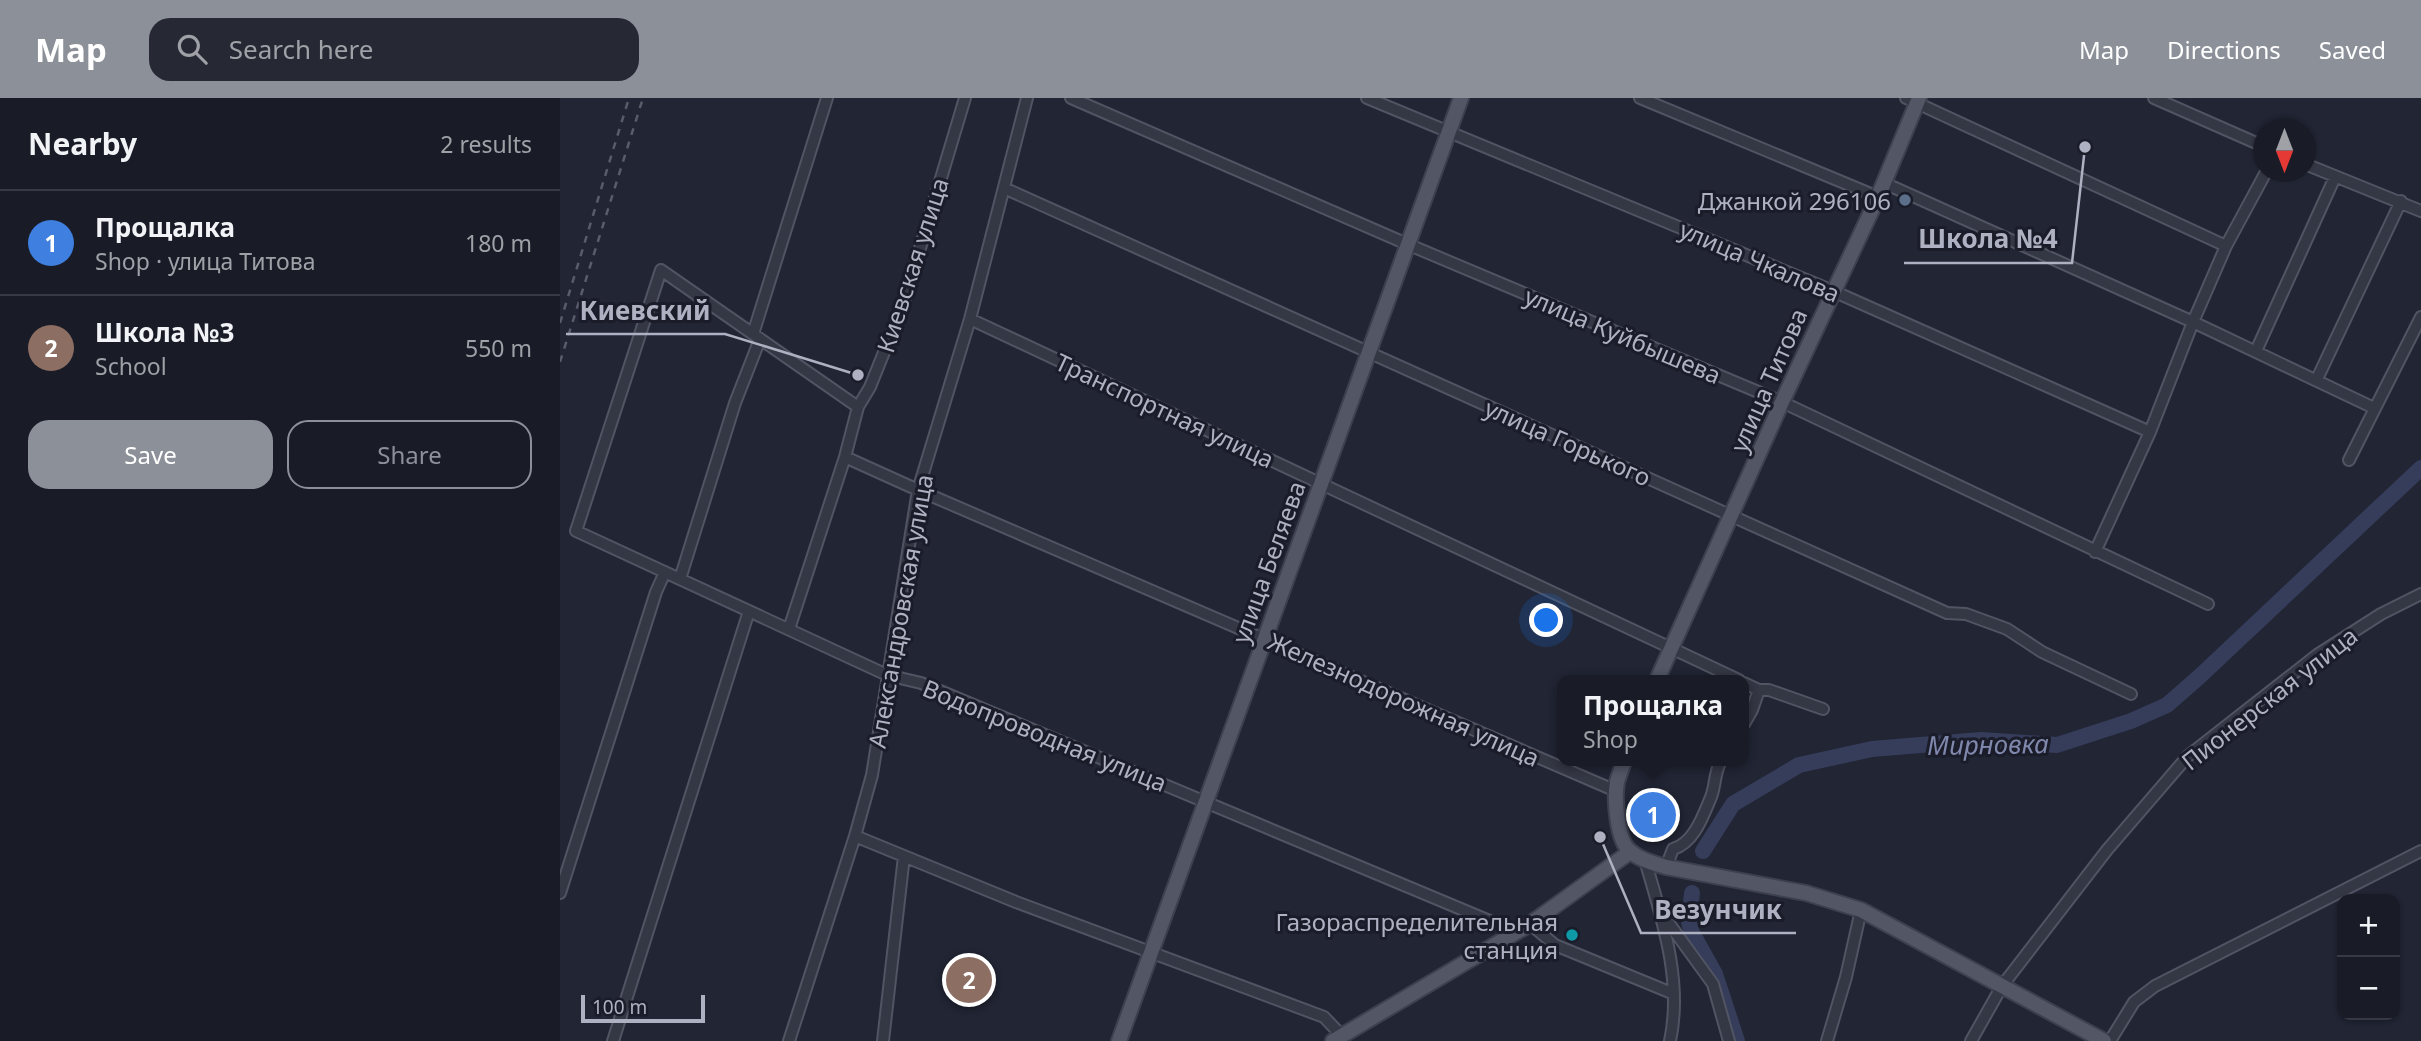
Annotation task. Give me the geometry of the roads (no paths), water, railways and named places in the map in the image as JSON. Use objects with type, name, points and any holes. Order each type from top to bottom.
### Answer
[{"type":"main road","name":"улица Беляева","points":[[1119,1041],[1461,98]]},
{"type":"main road","name":"улица Титова","points":[[1659,675],[1878,197],[1914,100]]},
{"type":"main road","points":[[1623,766],[1616,791],[1621,840],[1630,852],[1666,867],[1806,893],[1861,910],[2104,1041]]},
{"type":"main road","points":[[1338,1038],[1523,928],[1630,852]]},
{"type":"street","points":[[680,579],[757,337],[827,98]]},
{"type":"street","name":"Киевская улица","points":[[789,629],[845,457],[858,407],[870,387],[904,305],[965,98]]},
{"type":"street","name":"Александровская улица","points":[[789,1041],[872,775],[918,490],[970,319],[1027,98]]},
{"type":"street","name":"улица Куйбышева","points":[[1071,98],[1407,244],[1782,402],[2208,604]]},
{"type":"street","name":"улица Чкалова","points":[[1367,98],[1833,291],[2150,432]]},
{"type":"street","points":[[1640,98],[1878,197]]},
{"type":"street","points":[[2154,98],[2253,142]]},
{"type":"street","points":[[1914,100],[2226,246]]},
{"type":"street","points":[[2316,169],[2421,211]]},
{"type":"street","points":[[2256,351],[2335,177]]},
{"type":"street","points":[[2095,552],[2150,432],[2226,246],[2261,182]]},
{"type":"street","points":[[1884,183],[2193,322],[2374,408]]},
{"type":"street","name":"улица Горького","points":[[1004,188],[1947,613],[1966,614],[2007,629],[2042,652],[2131,694]]},
{"type":"street","points":[[2317,379],[2401,201]]},
{"type":"street","name":"Водопроводная улица","points":[[757,337],[661,270],[576,531],[887,674],[921,682],[1206,801],[1523,928],[1674,994]]},
{"type":"street","points":[[2349,460],[2421,317]]},
{"type":"street","name":"Транспортная улица","points":[[970,319],[1728,675]]},
{"type":"street","points":[[757,337],[858,407]]},
{"type":"street","name":"Железнодорожная улица","points":[[845,457],[1557,765]]},
{"type":"street","points":[[560,893],[664,572]]},
{"type":"street","name":"Пионерская улица","points":[[1971,1041],[2002,986],[2106,850],[2188,756],[2317,655],[2381,614],[2421,594]]},
{"type":"street","points":[[612,1041],[749,611]]},
{"type":"street","points":[[1749,685],[1823,709]]},
{"type":"street","points":[[1749,715],[1759,690]]},
{"type":"street","name":"Железнодорожная улица","points":[[1559,766],[1616,791]]},
{"type":"street","points":[[1666,867],[1674,849],[1690,840],[1712,795],[1714,772],[1718,766]]},
{"type":"street","points":[[855,836],[1016,902],[1324,1017],[1338,1038]]},
{"type":"street","points":[[2110,1041],[2134,1003],[2155,986],[2421,851]]},
{"type":"street","points":[[883,1041],[904,856]]},
{"type":"street","points":[[1645,860],[1668,943],[1674,994],[1674,1022],[1670,1041]]},
{"type":"street","points":[[1659,910],[1713,985],[1729,1041]]},
{"type":"street","points":[[1827,1041],[1846,977],[1861,910]]},
{"type":"waterway","name":"Мирновка","points":[[1703,851],[1733,804],[1799,765],[1872,749],[1981,740],[2057,745],[2131,721],[2167,705],[2421,468]]},
{"type":"waterway","name":"Мирновка","points":[[1692,893],[1689,921],[1691,931],[1715,974],[1737,1041]]},
{"type":"railway","points":[[560,323],[629,98]]},
{"type":"railway","points":[[560,362],[643,98]]},
{"type":"place","name":"Школа №4","points":[[2085,147]]},
{"type":"place","name":"Джанкой 296106","points":[[1905,200]]},
{"type":"place","name":"Киевский","points":[[858,375]]},
{"type":"place","name":"Прощалка","points":[[1653,815]]},
{"type":"place","name":"Везунчик","points":[[1600,837]]},
{"type":"place","name":"Газораспределительная станция","points":[[1572,935]]},
{"type":"place","name":"Школа №3","points":[[969,980]]}]
